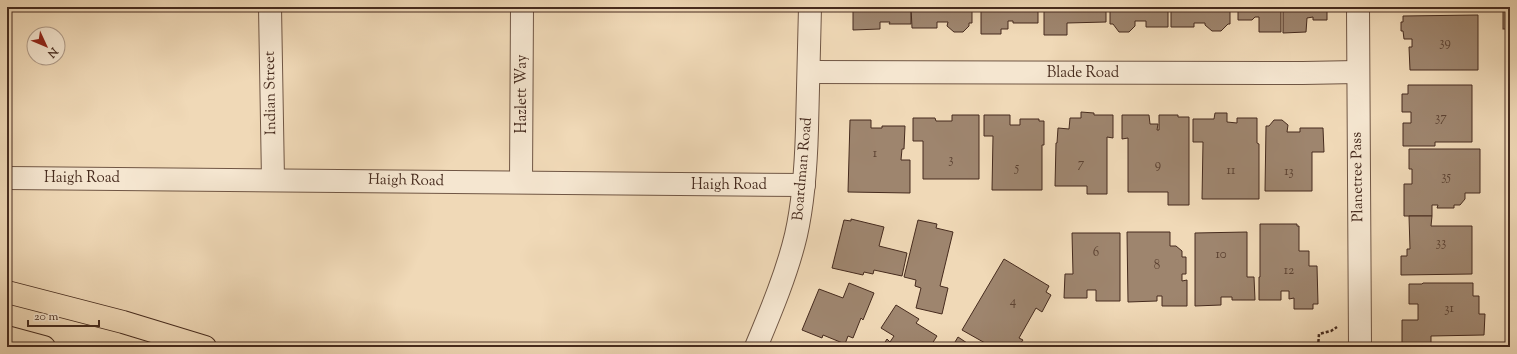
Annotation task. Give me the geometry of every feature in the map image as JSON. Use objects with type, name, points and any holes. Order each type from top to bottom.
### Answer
[{"type":"main road","points":[[7,292],[123,322],[205,347]]},
{"type":"main road","points":[[7,337],[44,347]]},
{"type":"street","name":"Indian Street","points":[[270,7],[273,180]]},
{"type":"street","name":"Hazlett Way","points":[[521,182],[522,7]]},
{"type":"street","name":"Boardman Road","points":[[756,347],[773,306],[796,236],[804,185],[810,7]]},
{"type":"street","name":"Planetree Pass","points":[[1358,7],[1357,72],[1360,347]]},
{"type":"street","name":"Blade Road","points":[[809,72],[1357,72]]},
{"type":"street","name":"Haigh Road","points":[[7,178],[804,185]]},
{"type":"building","points":[[853,7],[911,7],[911,24],[889,24],[890,22],[880,22],[880,29],[853,30]]},
{"type":"building","points":[[911,7],[972,7],[972,23],[969,23],[969,26],[963,32],[954,32],[947,26],[948,22],[937,22],[937,28],[912,28]]},
{"type":"building","points":[[981,7],[1038,7],[1038,23],[1013,23],[1013,21],[1008,21],[1008,29],[1001,29],[1001,34],[981,34]]},
{"type":"building","points":[[1044,7],[1106,7],[1106,22],[1067,23],[1067,35],[1044,35]]},
{"type":"building","points":[[1110,7],[1168,7],[1168,27],[1146,27],[1146,21],[1135,21],[1135,26],[1129,32],[1119,32],[1113,24],[1110,24]]},
{"type":"building","points":[[1171,7],[1230,7],[1230,24],[1228,24],[1221,31],[1212,31],[1205,25],[1205,23],[1194,23],[1194,27],[1171,27]]},
{"type":"building","points":[[1238,7],[1281,7],[1281,32],[1259,32],[1259,17],[1255,17],[1252,20],[1238,20]]},
{"type":"building","points":[[1283,7],[1327,7],[1327,20],[1313,20],[1313,17],[1307,18],[1306,32],[1283,33]]},
{"type":"building","points":[[1485,7],[1485,8],[1411,8]]},
{"type":"building","points":[[1503,7],[1510,7],[1510,29],[1503,29]]},
{"type":"building","points":[[1478,15],[1478,70],[1410,70],[1409,47],[1412,47],[1412,39],[1404,39],[1403,31],[1401,31],[1403,16]]},
{"type":"building","points":[[1408,85],[1472,85],[1472,142],[1435,142],[1435,146],[1403,146],[1403,123],[1411,123],[1411,112],[1402,112],[1402,94],[1408,94]]},
{"type":"building","points":[[1081,112],[1094,113],[1094,115],[1113,115],[1113,138],[1107,137],[1107,194],[1087,194],[1087,186],[1055,186],[1056,143],[1058,128],[1069,129],[1070,118],[1081,118]]},
{"type":"building","points":[[1215,113],[1227,113],[1227,122],[1237,123],[1237,118],[1257,118],[1257,143],[1259,144],[1259,199],[1202,199],[1203,142],[1193,142],[1193,119],[1214,119]]},
{"type":"building","points":[[952,115],[979,115],[979,179],[923,179],[923,141],[913,141],[913,118],[935,118],[936,121],[952,121]]},
{"type":"building","points":[[984,115],[1010,115],[1010,125],[1020,125],[1020,119],[1039,119],[1039,121],[1044,121],[1044,145],[1042,145],[1042,190],[992,190],[993,136],[984,136]]},
{"type":"building","points":[[1122,115],[1149,115],[1150,124],[1158,124],[1157,130],[1159,130],[1159,115],[1178,115],[1178,117],[1189,117],[1189,205],[1168,205],[1168,192],[1128,192],[1128,138],[1122,139]]},
{"type":"building","points":[[850,120],[871,120],[871,128],[882,128],[882,126],[905,126],[904,149],[902,149],[901,160],[910,160],[910,193],[848,192]]},
{"type":"building","points":[[1274,120],[1282,120],[1288,125],[1287,132],[1300,132],[1300,128],[1323,128],[1324,152],[1312,152],[1312,191],[1265,191],[1266,126],[1269,126]]},
{"type":"building","points":[[1409,149],[1480,149],[1480,193],[1465,193],[1465,199],[1460,205],[1454,205],[1454,208],[1437,208],[1438,205],[1432,205],[1432,216],[1404,216],[1404,184],[1412,184],[1412,169],[1409,169]]},
{"type":"building","points":[[1409,216],[1432,216],[1431,226],[1472,226],[1472,274],[1401,275],[1401,256],[1407,256],[1407,249],[1410,249]]},
{"type":"building","points":[[851,219],[884,227],[879,246],[907,253],[902,276],[874,270],[873,274],[864,272],[863,275],[832,268],[844,220],[851,221]]},
{"type":"building","points":[[918,220],[937,224],[936,228],[953,232],[940,286],[948,288],[942,314],[916,308],[921,288],[915,286],[916,280],[904,277]]},
{"type":"building","points":[[1260,224],[1297,224],[1297,226],[1299,226],[1299,251],[1309,251],[1309,266],[1317,266],[1318,304],[1313,304],[1313,309],[1294,309],[1294,298],[1289,299],[1289,291],[1281,291],[1281,300],[1259,300]]},
{"type":"building","points":[[1507,230],[1510,230],[1510,276],[1507,276]]},
{"type":"building","points":[[1127,232],[1170,232],[1170,246],[1176,246],[1182,251],[1182,257],[1186,257],[1186,274],[1182,274],[1182,281],[1187,280],[1187,306],[1162,306],[1162,296],[1157,296],[1157,301],[1128,302]]},
{"type":"building","points":[[1247,232],[1247,277],[1254,277],[1255,300],[1232,300],[1232,297],[1221,297],[1221,305],[1195,306],[1195,233]]},
{"type":"building","points":[[1072,233],[1120,233],[1120,301],[1096,301],[1096,290],[1087,290],[1087,298],[1064,298],[1065,274],[1073,274]]},
{"type":"building","points":[[1004,259],[1049,286],[1046,292],[1051,295],[1042,312],[1036,308],[1019,338],[1023,340],[1018,347],[984,347],[985,343],[962,330]]},
{"type":"building","points":[[849,283],[874,293],[863,320],[861,318],[853,338],[848,336],[845,344],[823,335],[822,338],[802,330],[819,289],[843,298]]},
{"type":"building","points":[[1473,283],[1473,296],[1479,296],[1479,314],[1485,314],[1484,335],[1431,336],[1431,345],[1402,344],[1402,320],[1418,320],[1418,304],[1409,304],[1409,284]]},
{"type":"building","points":[[896,305],[919,319],[916,323],[937,336],[930,347],[882,347],[887,339],[890,342],[894,336],[881,328]]},
{"type":"building","points":[[958,337],[973,347],[952,347]]},
{"type":"building","points":[[1402,344],[1426,344],[1425,347],[1402,347]]}]
